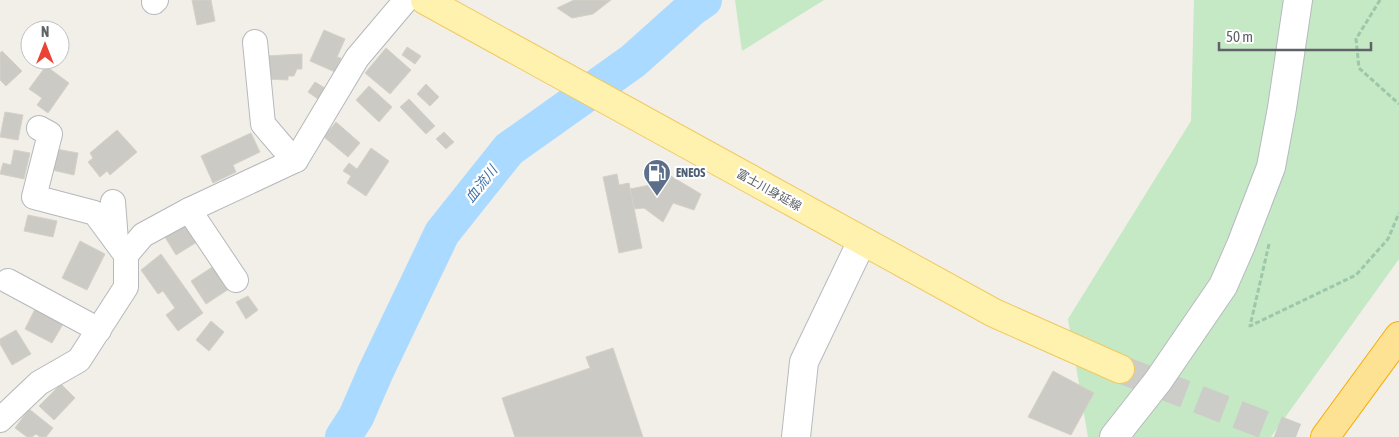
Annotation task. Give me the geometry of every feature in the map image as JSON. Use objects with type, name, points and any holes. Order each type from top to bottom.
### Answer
[{"type":"highway","points":[[1325,437],[1399,336]]},
{"type":"main road","name":"富士川身延線","points":[[425,0],[557,72],[636,118],[994,313],[1120,369]]},
{"type":"street","points":[[1114,437],[1158,381],[1222,286],[1241,245],[1271,167],[1298,0]]},
{"type":"street","points":[[121,248],[189,210],[296,160],[357,58],[399,8]]},
{"type":"street","points":[[255,42],[262,124],[296,160]]},
{"type":"street","points":[[39,128],[50,134],[34,197],[94,213],[121,248]]},
{"type":"street","points":[[0,420],[39,383],[79,360],[126,287],[113,202]]},
{"type":"street","points":[[189,210],[236,280]]},
{"type":"street","points":[[796,437],[804,362],[862,241]]},
{"type":"street","points":[[8,281],[99,330]]},
{"type":"path","points":[[1380,0],[1356,40],[1359,68],[1399,104]]},
{"type":"path","points":[[1271,235],[1250,326],[1356,276],[1388,239],[1399,213]]},
{"type":"green space","points":[[735,0],[824,0],[742,51]]},
{"type":"green space","points":[[1194,0],[1399,0],[1399,259],[1271,437],[1088,437],[1068,319],[1191,121]]},
{"type":"building","points":[[192,0],[211,0],[215,21],[197,25]]},
{"type":"building","points":[[574,0],[611,0],[593,14],[572,18],[557,8]]},
{"type":"building","points":[[324,30],[345,39],[337,57],[341,58],[335,72],[310,61]]},
{"type":"building","points":[[407,47],[421,56],[415,64],[402,55]]},
{"type":"building","points":[[386,48],[411,70],[390,94],[365,73]]},
{"type":"building","points":[[2,51],[22,71],[6,86],[0,80],[0,53]]},
{"type":"building","points":[[302,54],[302,69],[297,69],[294,76],[288,76],[288,80],[266,79],[265,56]]},
{"type":"building","points":[[43,70],[51,70],[69,83],[48,113],[37,105],[42,98],[29,89]]},
{"type":"building","points":[[315,82],[325,88],[318,99],[308,92]]},
{"type":"building","points":[[426,84],[439,97],[430,106],[417,94]]},
{"type":"building","points":[[369,86],[392,107],[379,122],[356,100]]},
{"type":"building","points":[[409,99],[435,126],[426,134],[400,107]]},
{"type":"building","points":[[5,112],[23,115],[18,140],[0,137]]},
{"type":"building","points":[[336,122],[360,143],[348,157],[324,137]]},
{"type":"building","points":[[117,130],[137,152],[110,175],[107,171],[100,177],[88,162],[93,158],[90,153]]},
{"type":"building","points":[[444,132],[454,142],[446,149],[436,139]]},
{"type":"building","points":[[251,133],[260,152],[233,165],[236,172],[213,183],[201,156]]},
{"type":"building","points":[[371,148],[389,161],[366,196],[347,183],[351,176],[343,171],[349,163],[357,169]]},
{"type":"building","points":[[56,149],[78,153],[74,175],[52,170]]},
{"type":"building","points":[[14,150],[30,153],[24,179],[0,174],[3,163],[11,165]]},
{"type":"building","points":[[664,172],[701,194],[694,210],[673,203],[663,222],[644,208],[634,209],[630,189],[655,184]]},
{"type":"building","points":[[617,174],[619,185],[629,183],[642,248],[619,253],[603,177]]},
{"type":"building","points":[[28,215],[57,221],[53,237],[24,231]]},
{"type":"building","points":[[186,224],[197,242],[176,255],[165,237]]},
{"type":"building","points":[[80,241],[105,254],[87,290],[62,278]]},
{"type":"building","points":[[161,254],[203,313],[178,331],[166,315],[175,308],[163,291],[158,294],[141,270]]},
{"type":"building","points":[[217,264],[232,287],[206,304],[191,281]]},
{"type":"building","points":[[248,296],[258,310],[246,319],[236,302]]},
{"type":"building","points":[[35,309],[63,324],[52,343],[25,329]]},
{"type":"building","points":[[211,321],[224,332],[209,351],[196,340]]},
{"type":"building","points":[[16,330],[31,354],[12,365],[0,344],[0,339]]},
{"type":"building","points":[[613,348],[643,437],[515,437],[502,398],[590,368],[586,357]]},
{"type":"building","points":[[1053,371],[1094,393],[1071,435],[1028,417]]},
{"type":"building","points":[[61,384],[75,398],[54,420],[39,406]]},
{"type":"building","points":[[29,409],[53,428],[46,437],[40,437],[36,434],[32,437],[27,437],[15,428]]},
{"type":"waterway","name":"血流川","points":[[343,437],[356,417],[442,233],[509,149],[633,61],[691,9],[704,0]]},
{"type":"tunnel","points":[[1120,369],[1296,437]]},
{"type":"place","name":"ENEOS","points":[[657,197]]}]
